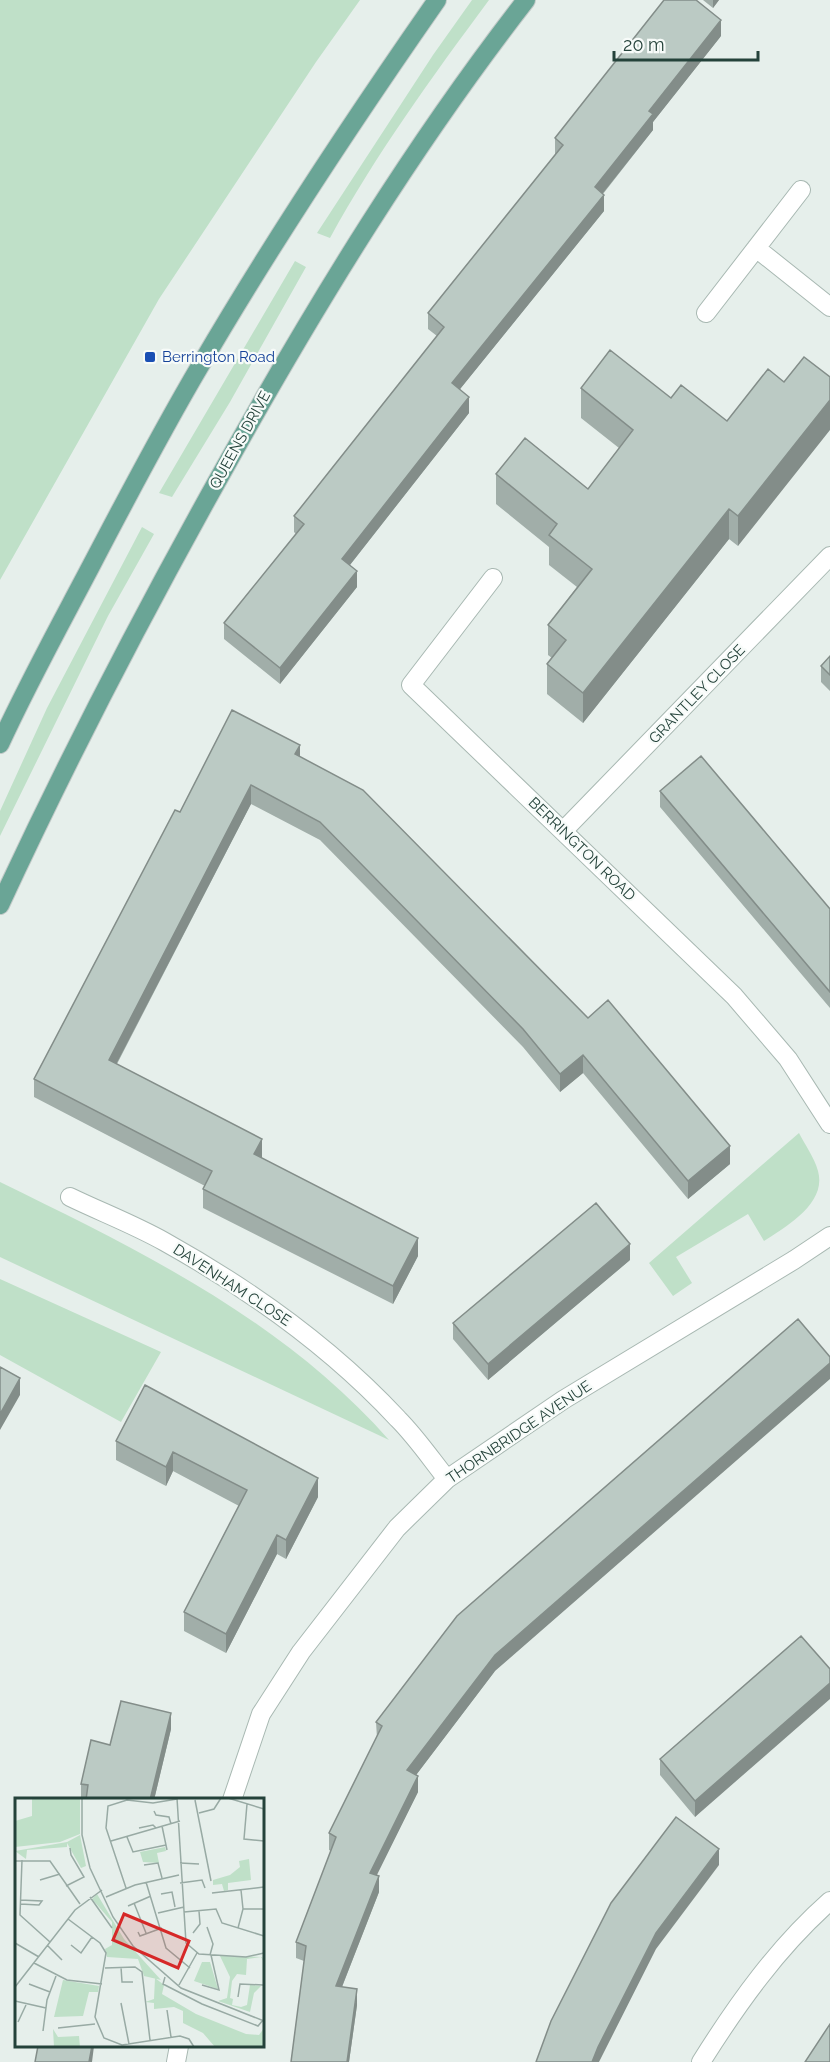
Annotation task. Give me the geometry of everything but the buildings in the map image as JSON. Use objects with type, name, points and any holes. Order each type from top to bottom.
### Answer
[{"type":"main road","points":[[0,744],[146,460],[200,366],[281,232],[369,97],[437,0]]},
{"type":"main road","name":"QUEENS DRIVE","points":[[0,905],[129,642],[271,386],[339,274],[440,117],[526,0]]},
{"type":"street","points":[[706,313],[801,190]]},
{"type":"street","points":[[756,248],[830,307]]},
{"type":"street","name":"GRANTLEY CLOSE","points":[[563,831],[830,556]]},
{"type":"street","name":"BERRINGTON ROAD","points":[[493,578],[411,685],[734,996],[788,1059],[830,1124]]},
{"type":"street","name":"DAVENHAM CLOSE","points":[[70,1197],[164,1241],[259,1299],[328,1352],[362,1383],[399,1419],[447,1479]]},
{"type":"street","name":"THORNBRIDGE AVENUE","points":[[233,1798],[261,1714],[301,1652],[397,1528],[447,1479],[562,1400],[830,1236]]},
{"type":"street","points":[[701,2062],[728,2020],[775,1958],[830,1901]]},
{"type":"street","points":[[176,2062],[179,2047]]},
{"type":"green space","points":[[0,0],[360,0],[316,62],[159,299],[0,580]]},
{"type":"green space","points":[[472,0],[489,0],[385,146],[330,238],[317,233],[433,55]]},
{"type":"green space","points":[[295,261],[306,267],[230,402],[172,497],[159,493]]},
{"type":"green space","points":[[142,527],[154,534],[108,616],[0,836],[0,811],[47,708]]},
{"type":"green space","points":[[799,1133],[818,1171],[817,1193],[811,1203],[794,1221],[764,1241],[748,1214],[676,1257],[692,1283],[673,1296],[649,1263]]},
{"type":"green space","points":[[0,1182],[157,1262],[257,1324],[348,1397],[389,1440],[0,1257]]},
{"type":"green space","points":[[0,1279],[161,1352],[121,1422],[0,1355]]},
{"type":"place","name":"Berrington Road","points":[[150,357]]}]
